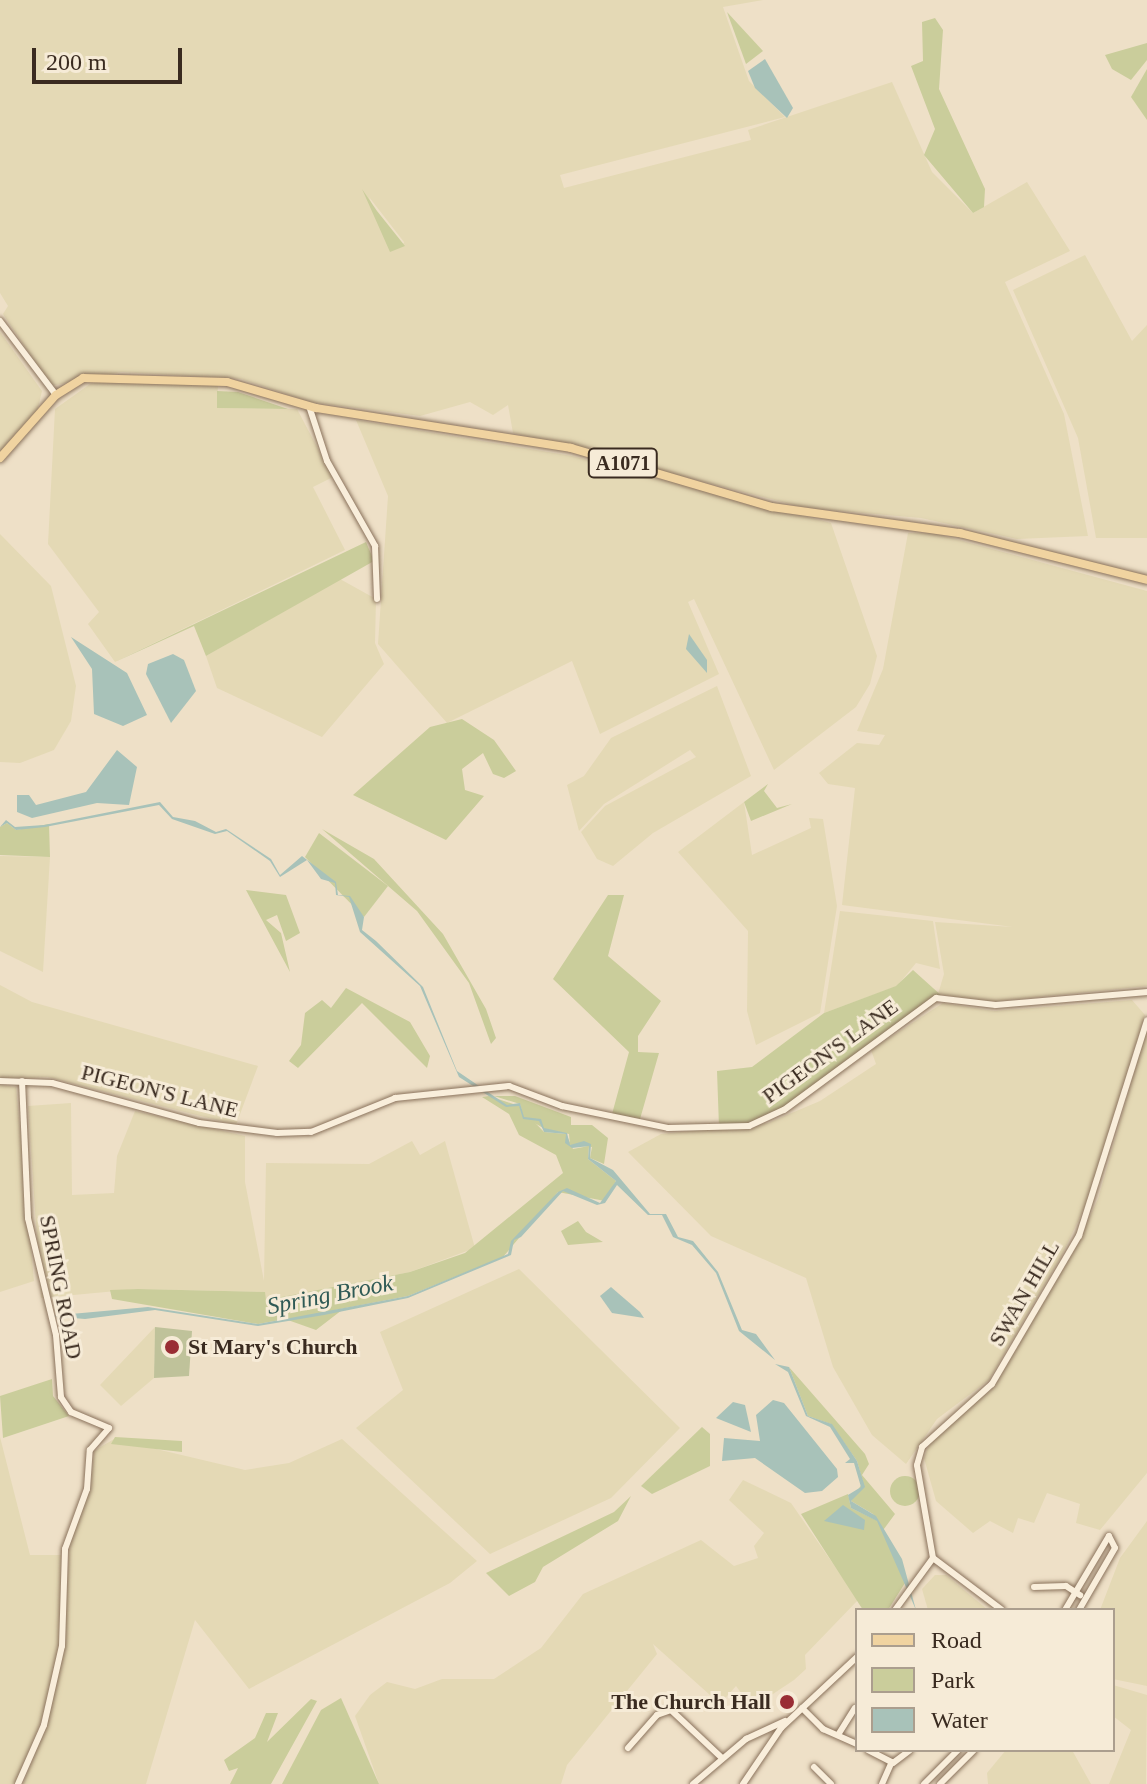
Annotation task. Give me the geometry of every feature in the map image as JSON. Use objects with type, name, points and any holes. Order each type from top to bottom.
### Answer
[{"type":"main road","name":"A1071","points":[[0,458],[56,395],[83,378],[116,376],[227,382],[309,406],[544,442],[772,507],[948,531],[1147,580]]},
{"type":"street","points":[[0,321],[56,395]]},
{"type":"street","points":[[309,406],[327,461],[375,546],[377,599]]},
{"type":"street","name":"PIGEON'S LANE","points":[[0,1081],[52,1083],[199,1123],[277,1133],[311,1132],[395,1098],[509,1086],[562,1106],[668,1128],[749,1126],[784,1110],[936,998],[996,1005],[1147,992]]},
{"type":"street","points":[[1138,995],[1147,1002]]},
{"type":"street","name":"SWAN HILL","points":[[933,1558],[917,1465],[922,1447],[992,1384],[1079,1236],[1147,1020]]},
{"type":"street","name":"SPRING ROAD","points":[[18,1784],[44,1725],[62,1646],[65,1549],[87,1489],[90,1450],[108,1436],[106,1423],[71,1412],[61,1397],[49,1317],[28,1218],[22,1081]]},
{"type":"street","points":[[1066,1608],[1109,1536],[1116,1545],[1080,1608]]},
{"type":"street","points":[[896,1608],[933,1558],[999,1608]]},
{"type":"street","points":[[1034,1587],[1076,1593],[1086,1598]]},
{"type":"street","points":[[1043,1588],[1043,1597]]},
{"type":"street","points":[[743,1784],[771,1740],[788,1721],[855,1659]]},
{"type":"street","points":[[802,1708],[838,1735],[855,1743]]},
{"type":"street","points":[[838,1735],[855,1708]]},
{"type":"street","points":[[629,1744],[657,1715],[671,1710],[722,1758]]},
{"type":"street","points":[[693,1784],[722,1758],[762,1730],[788,1721]]},
{"type":"street","points":[[762,1730],[771,1740]]},
{"type":"street","points":[[872,1752],[892,1762]]},
{"type":"street","points":[[882,1784],[892,1762],[907,1752]]},
{"type":"street","points":[[924,1784],[956,1752]]},
{"type":"street","points":[[940,1784],[972,1752]]},
{"type":"street","points":[[817,1772],[831,1784]]},
{"type":"shaded area","points":[[0,0],[763,0],[723,7],[749,81],[785,117],[560,175],[564,188],[751,140],[748,130],[892,82],[932,172],[973,213],[1027,182],[1070,251],[1005,282],[1064,414],[1088,536],[1017,539],[921,518],[806,508],[513,433],[508,405],[493,415],[470,402],[420,416],[310,402],[241,379],[121,372],[51,386],[3,314],[8,306],[0,293]],"holes":[[[369,197],[404,242],[390,249]]]},
{"type":"shaded area","points":[[1085,255],[1132,341],[1147,325],[1147,538],[1096,538],[1078,438],[1013,290]]},
{"type":"shaded area","points":[[0,332],[42,391],[36,416],[0,453]]},
{"type":"shaded area","points":[[110,380],[218,385],[217,408],[297,409],[333,477],[313,487],[345,550],[115,662],[88,624],[99,612],[48,544],[55,409],[90,384]]},
{"type":"shaded area","points":[[356,420],[572,456],[831,523],[877,656],[870,684],[856,707],[774,770],[694,599],[688,602],[719,674],[600,734],[572,661],[447,723],[378,644],[388,496]]},
{"type":"shaded area","points":[[908,533],[933,533],[1147,591],[1147,986],[988,1002],[938,994],[944,974],[935,922],[1013,927],[842,905],[855,788],[828,784],[819,773],[857,743],[879,745],[885,735],[857,731],[883,669]]},
{"type":"shaded area","points":[[0,534],[51,586],[76,686],[71,721],[54,750],[20,763],[0,762]]},
{"type":"shaded area","points":[[340,579],[376,599],[375,643],[384,664],[322,737],[217,688],[206,656]]},
{"type":"shaded area","points":[[717,686],[751,776],[653,833],[613,866],[597,859],[581,832],[605,806],[696,757],[690,750],[604,804],[579,831],[567,785],[584,776],[611,738]]},
{"type":"shaded area","points":[[744,802],[752,855],[811,828],[809,818],[823,819],[837,906],[820,1013],[756,1045],[747,1011],[748,931],[678,852]]},
{"type":"shaded area","points":[[0,856],[50,857],[43,972],[0,951]]},
{"type":"shaded area","points":[[840,911],[933,921],[940,969],[916,963],[897,986],[824,1013]]},
{"type":"shaded area","points":[[0,985],[32,1002],[258,1066],[236,1125],[47,1077],[0,1080]]},
{"type":"shaded area","points":[[1132,1000],[1145,1015],[1090,1196],[1062,1255],[989,1380],[937,1419],[906,1464],[872,1435],[833,1367],[806,1278],[711,1236],[628,1152],[661,1134],[768,1123],[820,1101],[876,1064],[871,1050],[943,1003],[994,1011]]},
{"type":"shaded area","points":[[1147,1027],[1147,1473],[1100,1530],[1076,1523],[1080,1504],[1047,1493],[1034,1523],[1018,1518],[1013,1533],[990,1521],[973,1533],[936,1501],[924,1458],[932,1437],[991,1390],[1074,1250],[1098,1199]]},
{"type":"shaded area","points":[[0,1085],[16,1087],[34,1281],[0,1292]]},
{"type":"shaded area","points":[[71,1103],[72,1195],[114,1193],[117,1156],[135,1111],[245,1136],[245,1182],[264,1281],[266,1163],[369,1164],[412,1141],[420,1155],[445,1141],[475,1248],[410,1272],[266,1300],[264,1292],[138,1289],[41,1298],[28,1106]]},
{"type":"shaded area","points":[[519,1269],[680,1428],[611,1498],[490,1554],[356,1428],[403,1390],[380,1332]]},
{"type":"shaded area","points":[[155,1327],[154,1378],[121,1406],[100,1385]]},
{"type":"shaded area","points":[[0,1437],[30,1555],[61,1555],[59,1646],[41,1722],[15,1784],[0,1784]]},
{"type":"shaded area","points":[[114,1439],[245,1470],[289,1463],[342,1439],[477,1561],[450,1583],[249,1689],[195,1620],[146,1784],[23,1784],[48,1721],[64,1642],[70,1541],[91,1485],[94,1451]]},
{"type":"shaded area","points":[[743,1480],[791,1503],[858,1600],[805,1655],[806,1669],[794,1680],[752,1708],[736,1686],[720,1704],[653,1644],[657,1654],[567,1765],[561,1784],[379,1784],[355,1716],[370,1695],[387,1682],[415,1689],[442,1679],[494,1679],[541,1648],[583,1594],[701,1540],[734,1566],[758,1558],[754,1546],[764,1533],[729,1500]]},
{"type":"shaded area","points":[[1147,1521],[1147,1686],[1115,1679],[1115,1608],[1101,1608],[1120,1558]]},
{"type":"shaded area","points":[[935,1575],[946,1575],[986,1608],[927,1608],[922,1589]]},
{"type":"shaded area","points":[[1115,1686],[1147,1695],[1146,1784],[1109,1784],[1131,1730],[1115,1718]]},
{"type":"shaded area","points":[[1004,1752],[1073,1752],[1091,1784],[988,1784],[987,1773]]},
{"type":"green space","points":[[727,12],[763,51],[746,64]]},
{"type":"green space","points":[[935,18],[943,30],[939,89],[985,189],[984,207],[973,213],[924,155],[935,129],[911,66],[923,61],[922,22]]},
{"type":"green space","points":[[1147,43],[1147,60],[1131,80],[1112,69],[1105,55]]},
{"type":"green space","points":[[1147,69],[1147,120],[1131,97]]},
{"type":"green space","points":[[362,189],[377,211],[405,246],[390,252]]},
{"type":"green space","points":[[217,391],[238,392],[288,409],[217,408]]},
{"type":"green space","points":[[366,542],[374,561],[206,656],[194,626],[115,662]]},
{"type":"green space","points":[[462,719],[494,740],[516,771],[504,778],[493,774],[483,753],[462,769],[465,790],[484,796],[446,840],[353,795],[430,727]]},
{"type":"green space","points":[[768,784],[764,791],[777,808],[792,804],[751,821],[744,802]]},
{"type":"green space","points":[[7,823],[16,830],[49,824],[50,857],[0,855],[0,827]]},
{"type":"green space","points":[[322,829],[374,859],[443,934],[486,1009],[496,1038],[491,1044],[469,983],[417,911]]},
{"type":"green space","points":[[319,833],[388,886],[364,917],[305,857]]},
{"type":"green space","points":[[246,890],[286,895],[300,933],[286,941],[277,915],[266,920],[281,933],[290,972]]},
{"type":"green space","points":[[608,895],[624,895],[608,956],[661,1001],[638,1036],[638,1052],[659,1053],[640,1119],[612,1114],[629,1052],[553,979]]},
{"type":"green space","points":[[913,970],[943,997],[793,1105],[760,1123],[719,1127],[717,1071],[752,1067],[824,1013],[896,986]]},
{"type":"green space","points":[[346,988],[410,1022],[430,1056],[427,1068],[362,1003],[298,1068],[289,1061],[301,1045],[305,1013],[322,1000],[331,1008]]},
{"type":"green space","points":[[489,1096],[519,1106],[544,1132],[566,1134],[573,1149],[589,1146],[588,1159],[616,1181],[605,1201],[558,1192],[503,1257],[408,1296],[335,1310],[342,1310],[316,1330],[285,1319],[258,1324],[112,1299],[110,1290],[138,1289],[265,1292],[266,1300],[410,1272],[465,1253],[563,1173],[556,1155],[519,1135],[509,1114],[482,1097]]},
{"type":"green space","points":[[494,1096],[515,1096],[571,1117],[571,1125],[592,1125],[608,1138],[604,1164],[590,1158],[592,1147],[570,1145],[569,1134],[545,1129],[524,1117],[520,1104]]},
{"type":"green space","points":[[578,1221],[586,1232],[603,1242],[568,1245],[561,1231]]},
{"type":"green space","points":[[155,1327],[192,1331],[189,1376],[154,1378]]},
{"type":"green space","points":[[789,1367],[865,1454],[869,1464],[862,1475],[895,1514],[881,1533],[873,1514],[851,1501],[863,1482],[857,1461],[831,1424],[808,1416]]},
{"type":"green space","points":[[52,1379],[53,1396],[69,1416],[3,1438],[0,1396]]},
{"type":"green space","points":[[702,1427],[710,1434],[710,1466],[652,1494],[641,1486]]},
{"type":"green space","points":[[115,1437],[182,1441],[182,1452],[111,1444]]},
{"type":"green space","points":[[905,1476],[916,1480],[920,1491],[916,1502],[905,1506],[894,1502],[890,1491],[894,1480]]},
{"type":"green space","points":[[848,1494],[851,1508],[876,1520],[900,1561],[905,1583],[889,1608],[862,1608],[801,1514]]},
{"type":"green space","points":[[631,1496],[618,1521],[543,1567],[535,1582],[509,1596],[486,1573],[614,1512]]},
{"type":"green space","points":[[341,1698],[379,1784],[282,1784],[321,1710]]},
{"type":"green space","points":[[311,1699],[317,1701],[271,1784],[230,1784],[238,1768],[229,1771],[224,1760],[255,1738],[266,1713],[278,1713],[267,1742]]},
{"type":"water","points":[[765,59],[793,108],[787,118],[755,88],[748,71]]},
{"type":"water","points":[[689,634],[707,660],[707,673],[686,649]]},
{"type":"water","points":[[71,637],[127,673],[147,715],[123,726],[94,714],[92,669]]},
{"type":"water","points":[[173,654],[184,660],[196,691],[171,723],[146,674],[148,664]]},
{"type":"water","points":[[117,750],[137,767],[129,805],[97,803],[32,818],[17,812],[17,795],[29,795],[36,805],[86,792]]},
{"type":"water","points":[[160,802],[173,817],[195,821],[216,832],[226,829],[271,859],[280,875],[302,856],[336,882],[338,895],[350,896],[364,917],[362,930],[423,987],[457,1071],[507,1105],[520,1103],[524,1117],[541,1119],[544,1128],[567,1133],[570,1145],[584,1141],[591,1144],[590,1158],[613,1170],[650,1214],[666,1214],[678,1237],[693,1241],[718,1272],[742,1330],[756,1334],[775,1360],[739,1331],[716,1273],[692,1245],[673,1237],[662,1215],[648,1215],[617,1185],[605,1203],[597,1205],[563,1191],[521,1237],[514,1240],[511,1255],[408,1298],[258,1326],[155,1310],[85,1319],[49,1316],[148,1307],[258,1324],[408,1296],[508,1254],[511,1241],[558,1192],[567,1188],[600,1203],[616,1181],[588,1159],[589,1146],[572,1148],[565,1143],[566,1134],[544,1132],[539,1121],[523,1119],[519,1106],[506,1107],[459,1077],[420,986],[360,932],[349,897],[336,895],[335,883],[321,879],[307,860],[280,877],[270,861],[227,831],[215,834],[172,819],[159,805],[45,827],[16,830],[7,823],[0,827],[6,820],[15,827],[44,825]]},
{"type":"water","points":[[611,1287],[644,1318],[612,1313],[600,1296]]},
{"type":"water","points":[[775,1364],[789,1367],[808,1416],[832,1424],[857,1461],[865,1487],[851,1501],[876,1516],[902,1559],[915,1608],[877,1521],[851,1508],[848,1495],[861,1487],[854,1463],[845,1463],[850,1459],[830,1427],[806,1416],[788,1372]]},
{"type":"water","points":[[773,1400],[784,1403],[837,1469],[838,1477],[822,1491],[805,1493],[755,1458],[722,1461],[724,1438],[760,1441],[756,1415]]},
{"type":"water","points":[[733,1402],[745,1405],[751,1432],[716,1418]]},
{"type":"water","points":[[843,1505],[865,1520],[864,1530],[824,1521]]},
{"type":"place","name":"St Mary's Church","points":[[172,1347]]},
{"type":"place","name":"The Church Hall","points":[[787,1702]]},
{"type":"water label","name":"Spring Brook","points":[[330,1295]]}]
